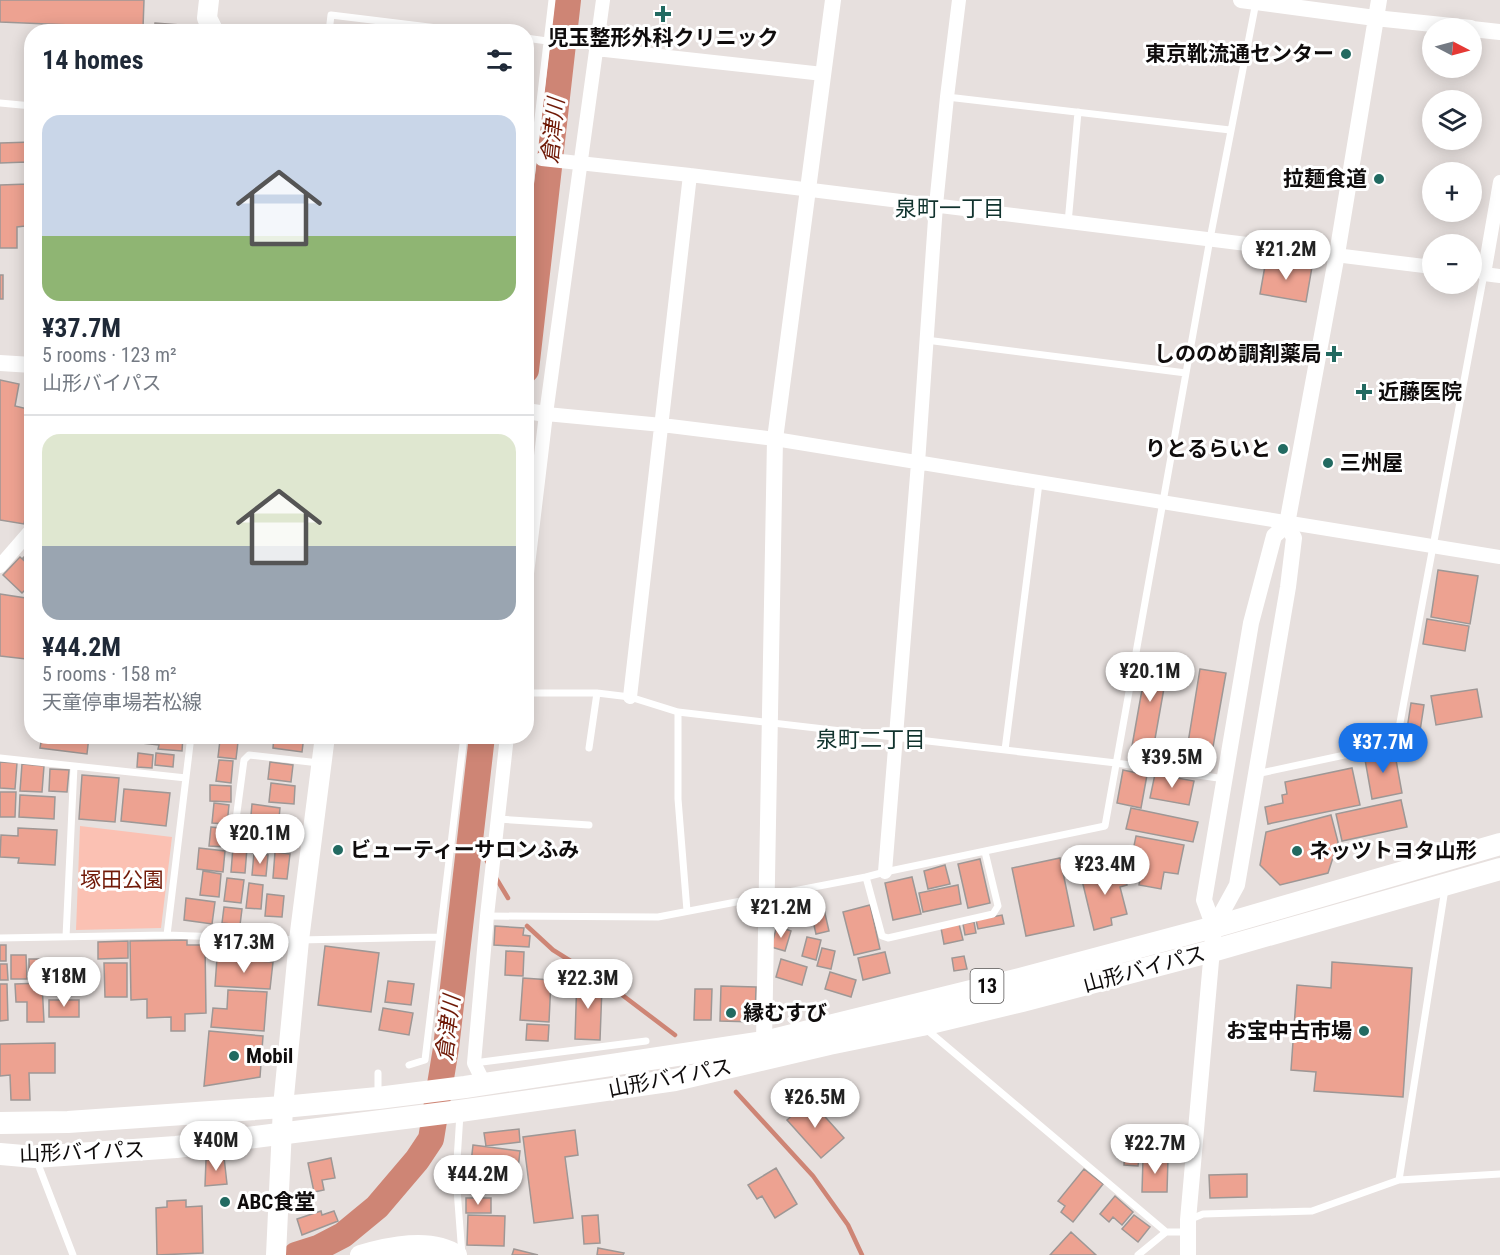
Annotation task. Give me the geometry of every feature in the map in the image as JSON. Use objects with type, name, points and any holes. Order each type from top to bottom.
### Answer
[{"type":"highway","name":"山形バイパス","points":[[0,1123],[68,1122],[378,1098],[405,1095],[474,1078],[764,1042],[1020,979],[1214,927],[1500,844]]},
{"type":"highway","name":"山形バイパス","points":[[0,1154],[35,1157],[176,1148],[675,1080],[829,1044],[922,1026],[1212,951],[1500,868]]},
{"type":"main road","points":[[275,1248],[283,1107],[299,940],[324,744]]},
{"type":"main road","points":[[360,1255],[389,1248],[427,1246],[444,1248],[457,1255]]},
{"type":"street","points":[[534,515],[577,162],[603,0]]},
{"type":"street","points":[[764,1042],[775,440],[832,0]]},
{"type":"street","points":[[885,872],[936,205],[959,0]]},
{"type":"street","points":[[1214,927],[1204,900],[1251,623],[1274,536],[1287,524],[1337,254],[1379,0]]},
{"type":"street","points":[[1251,1],[1422,23]]},
{"type":"street","points":[[1482,30],[1500,32]]},
{"type":"street","points":[[596,49],[823,74]]},
{"type":"street","points":[[534,158],[690,175],[1422,266]]},
{"type":"street","points":[[630,698],[690,175]]},
{"type":"street","points":[[1482,256],[1500,182]]},
{"type":"street","points":[[1482,274],[1500,276]]},
{"type":"street","points":[[0,363],[24,364]]},
{"type":"street","points":[[534,412],[662,425],[775,440],[1500,557]]},
{"type":"street","points":[[1188,1255],[1188,1226],[1214,927],[1237,885],[1288,587],[1294,538],[1287,524]]},
{"type":"street","points":[[0,566],[24,538]]},
{"type":"street","points":[[474,1078],[487,916],[506,744]]},
{"type":"lane","points":[[534,158],[552,0]]},
{"type":"lane","points":[[487,916],[658,917],[866,877],[1105,826],[1164,503],[1251,1]]},
{"type":"lane","points":[[330,24],[331,15],[405,24]]},
{"type":"lane","points":[[534,39],[547,41]]},
{"type":"lane","points":[[947,97],[1230,130]]},
{"type":"lane","points":[[0,103],[24,104]]},
{"type":"lane","points":[[1068,223],[1078,112]]},
{"type":"lane","points":[[1256,774],[1396,744],[1434,547],[1475,294]]},
{"type":"lane","points":[[926,340],[1186,373]]},
{"type":"lane","points":[[1005,750],[1039,483]]},
{"type":"lane","points":[[534,693],[597,693],[630,698],[678,712],[1116,763],[1225,779]]},
{"type":"lane","points":[[589,748],[597,693]]},
{"type":"lane","points":[[678,712],[678,799],[687,911]]},
{"type":"lane","points":[[167,935],[189,744]]},
{"type":"lane","points":[[410,1065],[425,1060],[463,744]]},
{"type":"lane","points":[[311,844],[242,836],[235,827],[244,760],[249,755],[322,763]]},
{"type":"lane","points":[[0,758],[186,778]]},
{"type":"lane","points":[[66,938],[74,766]]},
{"type":"lane","points":[[498,819],[590,825]]},
{"type":"lane","points":[[866,877],[882,936],[888,938],[993,914],[998,906],[985,852]]},
{"type":"lane","points":[[1399,1180],[1445,885]]},
{"type":"lane","points":[[0,938],[167,935],[299,940],[439,937]]},
{"type":"lane","points":[[922,1026],[1166,1232]]},
{"type":"lane","points":[[474,1078],[646,1041]]},
{"type":"lane","points":[[378,1073],[378,1098]]},
{"type":"lane","points":[[462,1255],[456,1176],[467,1110]]},
{"type":"lane","points":[[35,1157],[73,1255]]},
{"type":"lane","points":[[1138,1255],[1166,1232],[1188,1226],[1203,1214],[1312,1211],[1399,1180],[1500,1174]]},
{"type":"green space","name":"塚田公園","points":[[80,826],[172,837],[161,928],[76,930]]},
{"type":"building","points":[[0,0],[144,0],[143,24],[0,22]]},
{"type":"building","points":[[24,142],[24,162],[0,163],[0,143]]},
{"type":"building","points":[[24,184],[24,226],[17,227],[17,248],[0,248],[0,185]]},
{"type":"building","points":[[1266,260],[1312,267],[1306,302],[1260,294]]},
{"type":"building","points":[[0,275],[3,275],[3,299],[0,299]]},
{"type":"building","points":[[0,380],[19,384],[15,406],[24,408],[24,524],[0,520]]},
{"type":"building","points":[[20,557],[24,561],[24,591],[22,593],[3,575]]},
{"type":"building","points":[[1438,570],[1478,576],[1470,624],[1431,617]]},
{"type":"building","points":[[0,594],[24,598],[24,659],[0,656]]},
{"type":"building","points":[[1427,619],[1469,626],[1465,651],[1423,644]]},
{"type":"building","points":[[1148,656],[1169,660],[1153,750],[1132,746]]},
{"type":"building","points":[[1200,669],[1226,673],[1213,747],[1188,743]]},
{"type":"building","points":[[1477,689],[1482,717],[1436,725],[1431,696]]},
{"type":"building","points":[[1411,703],[1424,705],[1420,731],[1407,729]]},
{"type":"building","points":[[41,744],[88,744],[87,754],[40,748]]},
{"type":"building","points":[[150,744],[182,744],[182,751],[158,749],[159,745]]},
{"type":"building","points":[[220,744],[238,744],[236,759],[218,757]]},
{"type":"building","points":[[273,744],[303,744],[302,752],[273,748]]},
{"type":"building","points":[[1394,749],[1402,793],[1372,799],[1364,754]]},
{"type":"building","points":[[138,753],[153,755],[152,768],[137,767]]},
{"type":"building","points":[[156,753],[174,755],[173,767],[155,765]]},
{"type":"building","points":[[219,760],[233,761],[231,783],[216,781]]},
{"type":"building","points":[[0,762],[17,763],[15,789],[0,788]]},
{"type":"building","points":[[270,762],[293,765],[291,782],[268,779]]},
{"type":"building","points":[[22,764],[44,766],[42,792],[20,791]]},
{"type":"building","points":[[1352,768],[1360,805],[1268,824],[1265,807],[1283,803],[1282,795],[1287,794],[1285,782]]},
{"type":"building","points":[[50,769],[69,770],[67,792],[49,791]]},
{"type":"building","points":[[1123,770],[1147,775],[1141,808],[1117,803]]},
{"type":"building","points":[[1155,774],[1194,781],[1189,805],[1150,798]]},
{"type":"building","points":[[82,775],[119,778],[115,822],[79,819]]},
{"type":"building","points":[[271,783],[295,786],[294,804],[269,802]]},
{"type":"building","points":[[210,785],[231,786],[231,802],[210,801]]},
{"type":"building","points":[[124,789],[170,793],[166,826],[121,821]]},
{"type":"building","points":[[0,792],[16,792],[15,817],[0,817]]},
{"type":"building","points":[[20,795],[55,797],[54,819],[19,817]]},
{"type":"building","points":[[1401,800],[1407,827],[1342,841],[1336,814]]},
{"type":"building","points":[[214,803],[229,805],[227,824],[212,823]]},
{"type":"building","points":[[252,804],[280,808],[278,829],[250,826]]},
{"type":"building","points":[[1131,808],[1198,822],[1193,842],[1126,829]]},
{"type":"building","points":[[1331,815],[1338,842],[1328,873],[1280,885],[1260,865],[1266,832]]},
{"type":"building","points":[[211,827],[229,829],[227,847],[209,846]]},
{"type":"building","points":[[18,828],[57,830],[55,865],[18,863],[19,858],[0,857],[1,835],[18,836]]},
{"type":"building","points":[[1136,836],[1184,845],[1178,874],[1164,872],[1161,889],[1139,885],[1142,868],[1130,865]]},
{"type":"building","points":[[233,847],[247,848],[245,873],[231,872]]},
{"type":"building","points":[[199,848],[225,851],[223,872],[197,869]]},
{"type":"building","points":[[275,852],[290,854],[287,879],[273,878]]},
{"type":"building","points":[[254,853],[268,855],[266,876],[252,875]]},
{"type":"building","points":[[1060,858],[1074,926],[1026,936],[1012,868]]},
{"type":"building","points":[[980,859],[990,903],[968,908],[958,864]]},
{"type":"building","points":[[945,865],[950,884],[928,889],[924,871]]},
{"type":"building","points":[[1122,866],[1127,885],[1120,887],[1127,914],[1111,918],[1112,925],[1094,930],[1081,876]]},
{"type":"building","points":[[203,871],[221,874],[219,897],[200,895]]},
{"type":"building","points":[[912,877],[921,914],[893,920],[885,883]]},
{"type":"building","points":[[227,878],[244,880],[241,903],[224,901]]},
{"type":"building","points":[[249,883],[263,885],[261,909],[246,908]]},
{"type":"building","points":[[958,885],[961,904],[923,912],[919,893]]},
{"type":"building","points":[[267,894],[284,896],[282,917],[265,916]]},
{"type":"building","points":[[186,898],[215,902],[212,924],[184,920]]},
{"type":"building","points":[[823,905],[829,931],[816,934],[810,908]]},
{"type":"building","points":[[870,905],[880,949],[854,955],[843,912]]},
{"type":"building","points":[[224,907],[242,909],[240,925],[222,923]]},
{"type":"building","points":[[1002,915],[1004,924],[978,929],[976,920]]},
{"type":"building","points":[[974,922],[976,933],[965,935],[963,924]]},
{"type":"building","points":[[959,924],[963,940],[944,944],[941,928]]},
{"type":"building","points":[[495,926],[524,928],[523,935],[530,936],[529,947],[494,945]]},
{"type":"building","points":[[777,926],[791,931],[785,951],[771,947]]},
{"type":"building","points":[[807,937],[821,940],[816,960],[802,956]]},
{"type":"building","points":[[187,940],[187,945],[205,945],[206,1013],[185,1014],[185,1031],[171,1031],[171,1017],[147,1018],[147,999],[131,1000],[130,941]]},
{"type":"building","points":[[128,941],[128,958],[98,959],[98,942]]},
{"type":"building","points":[[0,945],[6,945],[6,961],[0,961]]},
{"type":"building","points":[[325,946],[379,953],[371,1012],[318,1005]]},
{"type":"building","points":[[822,948],[835,951],[831,969],[817,966]]},
{"type":"building","points":[[506,951],[524,952],[523,976],[505,975]]},
{"type":"building","points":[[885,952],[890,973],[863,980],[858,958]]},
{"type":"building","points":[[11,955],[26,955],[27,979],[11,979]]},
{"type":"building","points":[[964,956],[967,969],[954,971],[952,958]]},
{"type":"building","points":[[217,958],[273,962],[270,989],[215,986]]},
{"type":"building","points":[[29,959],[45,959],[45,979],[29,979]]},
{"type":"building","points":[[781,959],[807,967],[802,985],[776,977]]},
{"type":"building","points":[[1332,962],[1412,968],[1403,1097],[1314,1091],[1316,1072],[1291,1070],[1297,985],[1331,988]]},
{"type":"building","points":[[104,963],[127,963],[127,997],[105,997]]},
{"type":"building","points":[[0,964],[7,964],[8,980],[0,980]]},
{"type":"building","points":[[77,971],[78,991],[50,992],[50,972]]},
{"type":"building","points":[[830,972],[856,980],[851,997],[825,989]]},
{"type":"building","points":[[577,975],[602,987],[600,1040],[575,1039]]},
{"type":"building","points":[[523,978],[551,980],[549,1022],[520,1020]]},
{"type":"building","points":[[388,981],[414,984],[411,1005],[385,1002]]},
{"type":"building","points":[[42,983],[44,1022],[27,1022],[27,1002],[16,1002],[15,984]]},
{"type":"building","points":[[0,984],[7,984],[8,1020],[0,1021]]},
{"type":"building","points":[[721,986],[756,987],[755,1022],[720,1021]]},
{"type":"building","points":[[695,989],[712,989],[711,1020],[694,1020]]},
{"type":"building","points":[[228,990],[267,992],[264,1031],[211,1027],[213,1008],[227,1009]]},
{"type":"building","points":[[49,1000],[79,1000],[79,1017],[49,1017]]},
{"type":"building","points":[[383,1008],[413,1013],[409,1035],[379,1030]]},
{"type":"building","points":[[527,1024],[549,1025],[548,1041],[526,1040]]},
{"type":"building","name":"Mobil","points":[[209,1031],[263,1036],[260,1077],[204,1086]]},
{"type":"building","points":[[55,1043],[55,1073],[29,1073],[30,1100],[11,1100],[10,1075],[0,1076],[0,1044]]},
{"type":"building","points":[[810,1100],[844,1138],[821,1158],[787,1120]]},
{"type":"building","points":[[519,1129],[520,1142],[486,1146],[484,1133]]},
{"type":"building","points":[[575,1130],[578,1155],[565,1157],[573,1218],[534,1223],[523,1137]]},
{"type":"building","points":[[473,1145],[520,1151],[518,1169],[471,1163]]},
{"type":"building","points":[[1125,1148],[1140,1149],[1138,1166],[1124,1165]]},
{"type":"building","points":[[224,1157],[227,1184],[205,1186],[206,1160]]},
{"type":"building","points":[[331,1158],[335,1178],[322,1180],[324,1190],[314,1192],[308,1163]]},
{"type":"building","points":[[1143,1158],[1168,1158],[1167,1192],[1142,1192]]},
{"type":"building","points":[[776,1168],[797,1204],[775,1218],[762,1196],[757,1199],[748,1185]]},
{"type":"building","points":[[1084,1169],[1103,1184],[1073,1222],[1061,1212],[1065,1206],[1058,1201]]},
{"type":"building","points":[[1247,1174],[1247,1197],[1210,1198],[1209,1175]]},
{"type":"building","points":[[1115,1196],[1133,1212],[1122,1225],[1113,1217],[1109,1222],[1100,1214]]},
{"type":"building","points":[[466,1198],[491,1198],[491,1213],[466,1213]]},
{"type":"building","points":[[186,1200],[186,1207],[202,1206],[203,1253],[157,1255],[156,1208],[167,1207],[167,1201]]},
{"type":"building","points":[[321,1211],[322,1215],[334,1211],[338,1221],[302,1235],[297,1219]]},
{"type":"building","points":[[468,1215],[505,1216],[504,1246],[467,1245]]},
{"type":"building","points":[[598,1215],[600,1243],[584,1244],[582,1216]]},
{"type":"building","points":[[1134,1215],[1150,1227],[1138,1242],[1122,1229]]},
{"type":"building","points":[[1071,1232],[1096,1255],[1050,1255]]},
{"type":"building","points":[[598,1248],[624,1253],[623,1255],[597,1255]]},
{"type":"building","points":[[514,1249],[538,1255],[512,1255]]},
{"type":"waterway","name":"倉津川","points":[[534,300],[568,0]]},
{"type":"waterway","name":"倉津川","points":[[296,1255],[318,1248],[343,1235],[377,1207],[417,1160],[431,1139],[446,1048],[481,744]]},
{"type":"waterway","points":[[472,833],[489,865]]},
{"type":"waterway","points":[[496,878],[508,898]]},
{"type":"waterway","points":[[527,926],[553,950],[609,985],[675,1035]]},
{"type":"waterway","points":[[736,1092],[813,1176],[848,1225],[862,1255]]},
{"type":"place","name":"児玉整形外科クリニック","points":[[663,14]]},
{"type":"place","name":"東京靴流通センター","points":[[1346,54]]},
{"type":"place","name":"拉麺食道","points":[[1379,179]]},
{"type":"place","name":"しののめ調剤薬局","points":[[1334,354]]},
{"type":"place","name":"近藤医院","points":[[1364,392]]},
{"type":"place","name":"りとるらいと","points":[[1283,449]]},
{"type":"place","name":"三州屋","points":[[1328,463]]},
{"type":"place","name":"ビューティーサロンふみ","points":[[338,850]]},
{"type":"place","name":"ネッツトヨタ山形","points":[[1297,851]]},
{"type":"place","name":"縁むすび","points":[[731,1013]]},
{"type":"place","name":"お宝中古市場","points":[[1364,1031]]},
{"type":"place","name":"Mobil","points":[[234,1056]]},
{"type":"place","name":"ABC食堂","points":[[225,1202]]},
{"type":"district","name":"泉町一丁目","points":[[950,208]]},
{"type":"district","name":"泉町二丁目","points":[[871,739]]}]
